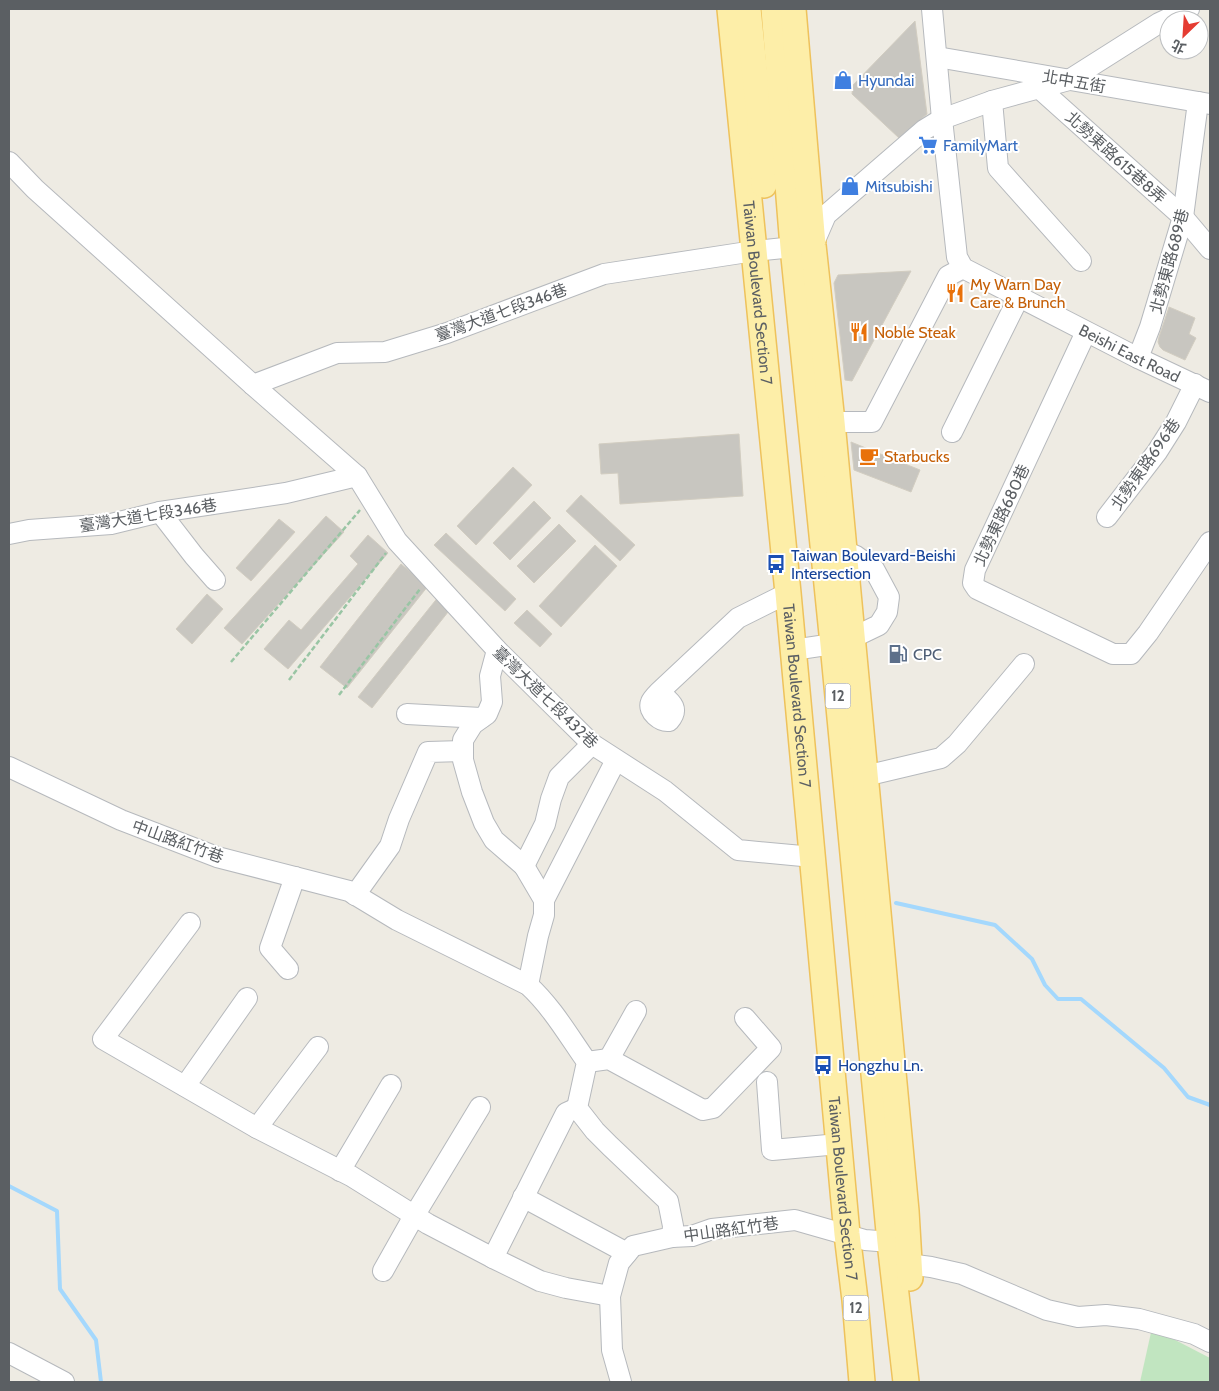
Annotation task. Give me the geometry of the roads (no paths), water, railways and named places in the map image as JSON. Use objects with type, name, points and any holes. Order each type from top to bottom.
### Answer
[{"type":"main road","name":"Taiwan Boulevard Section 7","points":[[730,9],[782,248],[832,422],[834,552],[842,641],[902,1250],[920,1382]]},
{"type":"main road","name":"Taiwan Boulevard Section 7","points":[[748,9],[760,123],[834,552]]},
{"type":"main road","name":"Taiwan Boulevard Section 7","points":[[774,9],[782,248],[800,649],[813,857],[839,1144],[856,1237],[878,1382]]},
{"type":"main road","name":"Taiwan Boulevard Section 7","points":[[793,9],[782,248],[788,592],[800,649],[856,1237],[855,1300],[862,1382]]},
{"type":"main road","name":"Taiwan Boulevard Section 7","points":[[842,641],[864,776],[906,1211],[902,1250],[906,1382]]},
{"type":"street","points":[[832,422],[872,422],[948,276],[963,268],[957,257],[932,9]]},
{"type":"street","points":[[782,248],[826,215],[924,130],[942,119],[992,101],[1069,80],[1159,23],[1189,9]]},
{"type":"street","name":"北中五街","points":[[937,57],[1204,103]]},
{"type":"street","name":"北勢東路615巷8弄","points":[[1039,88],[1183,217],[1210,249]]},
{"type":"street","points":[[992,101],[998,168],[1081,260]]},
{"type":"street","name":"北勢東路689巷","points":[[1138,358],[1150,327],[1183,217],[1204,103]]},
{"type":"street","points":[[9,162],[35,189],[357,476]]},
{"type":"street","name":"臺灣大道七段346巷","points":[[253,385],[337,353],[385,352],[447,333],[604,274],[782,248]]},
{"type":"street","name":"Beishi East Road","points":[[963,268],[1086,332],[1203,388]]},
{"type":"street","points":[[952,432],[1019,297]]},
{"type":"street","name":"北勢東路680巷","points":[[1086,332],[975,570],[973,583],[977,588],[1113,654],[1131,654],[1148,633],[1210,542]]},
{"type":"street","name":"北勢東路696巷","points":[[1107,517],[1203,388]]},
{"type":"street","name":"臺灣大道七段346巷","points":[[9,534],[30,530],[111,524],[160,512],[286,493],[357,476]]},
{"type":"street","name":"臺灣大道七段432巷","points":[[357,476],[397,541],[496,650],[592,744],[665,791],[738,850],[813,857]]},
{"type":"street","points":[[160,512],[215,580]]},
{"type":"street","points":[[800,649],[842,641],[879,625],[887,612],[889,597],[874,569],[856,556],[834,552]]},
{"type":"street","points":[[659,692],[738,618],[788,592]]},
{"type":"street","points":[[496,650],[490,676],[492,702],[487,714],[473,724],[463,740],[462,760],[484,823],[494,840],[524,866],[544,900]]},
{"type":"street","points":[[864,776],[941,758],[957,744],[1024,664]]},
{"type":"street","points":[[407,714],[481,718]]},
{"type":"street","points":[[524,866],[545,824],[550,799],[559,777],[592,744]]},
{"type":"street","points":[[355,895],[390,846],[399,819],[428,752],[463,751]]},
{"type":"street","points":[[528,985],[544,915],[544,900],[616,760]]},
{"type":"street","name":"中山路紅竹巷","points":[[9,767],[121,820],[217,857],[349,891],[397,920],[528,985],[552,1011],[586,1062]]},
{"type":"street","points":[[288,969],[270,948],[295,877]]},
{"type":"street","points":[[190,923],[103,1039],[257,1128],[340,1171],[414,1216],[493,1258],[540,1281],[610,1296]]},
{"type":"street","points":[[185,1086],[247,998]]},
{"type":"street","points":[[609,1058],[636,1011]]},
{"type":"street","points":[[493,1258],[566,1113],[577,1108],[586,1062],[609,1058],[703,1110],[713,1108],[771,1048],[744,1018]]},
{"type":"street","points":[[257,1128],[318,1047]]},
{"type":"street","points":[[767,1082],[772,1150],[839,1144]]},
{"type":"street","points":[[340,1171],[391,1085]]},
{"type":"street","points":[[383,1271],[480,1106]]},
{"type":"street","name":"中山路紅竹巷","points":[[577,1108],[594,1130],[668,1200],[673,1226],[672,1237]]},
{"type":"street","points":[[523,1196],[627,1253],[620,1263],[610,1296],[612,1350],[620,1382]]},
{"type":"street","name":"中山路紅竹巷","points":[[627,1253],[633,1246],[672,1237],[692,1236],[712,1230],[795,1220],[902,1250],[931,1267],[962,1274],[1047,1310],[1078,1317],[1106,1315],[1139,1319],[1194,1334],[1210,1342]]},
{"type":"street","points":[[9,1353],[64,1382]]},
{"type":"waterway","points":[[896,903],[995,925],[1032,959],[1045,985],[1058,999],[1081,999],[1164,1068],[1188,1097],[1210,1105]]},
{"type":"waterway","points":[[9,1186],[57,1211],[60,1289],[96,1340],[101,1382]]},
{"type":"place","name":"Hyundai","points":[[843,80]]},
{"type":"place","name":"FamilyMart","points":[[928,145]]},
{"type":"place","name":"Mitsubishi","points":[[850,186]]},
{"type":"place","name":"My Warn Day Care & Brunch","points":[[955,293]]},
{"type":"place","name":"Noble Steak","points":[[859,332]]},
{"type":"place","name":"Starbucks","points":[[869,456]]},
{"type":"place","name":"Taiwan Boulevard-Beishi Intersection","points":[[776,564]]},
{"type":"place","name":"CPC","points":[[898,654]]},
{"type":"place","name":"Hongzhu Ln.","points":[[823,1065]]}]
